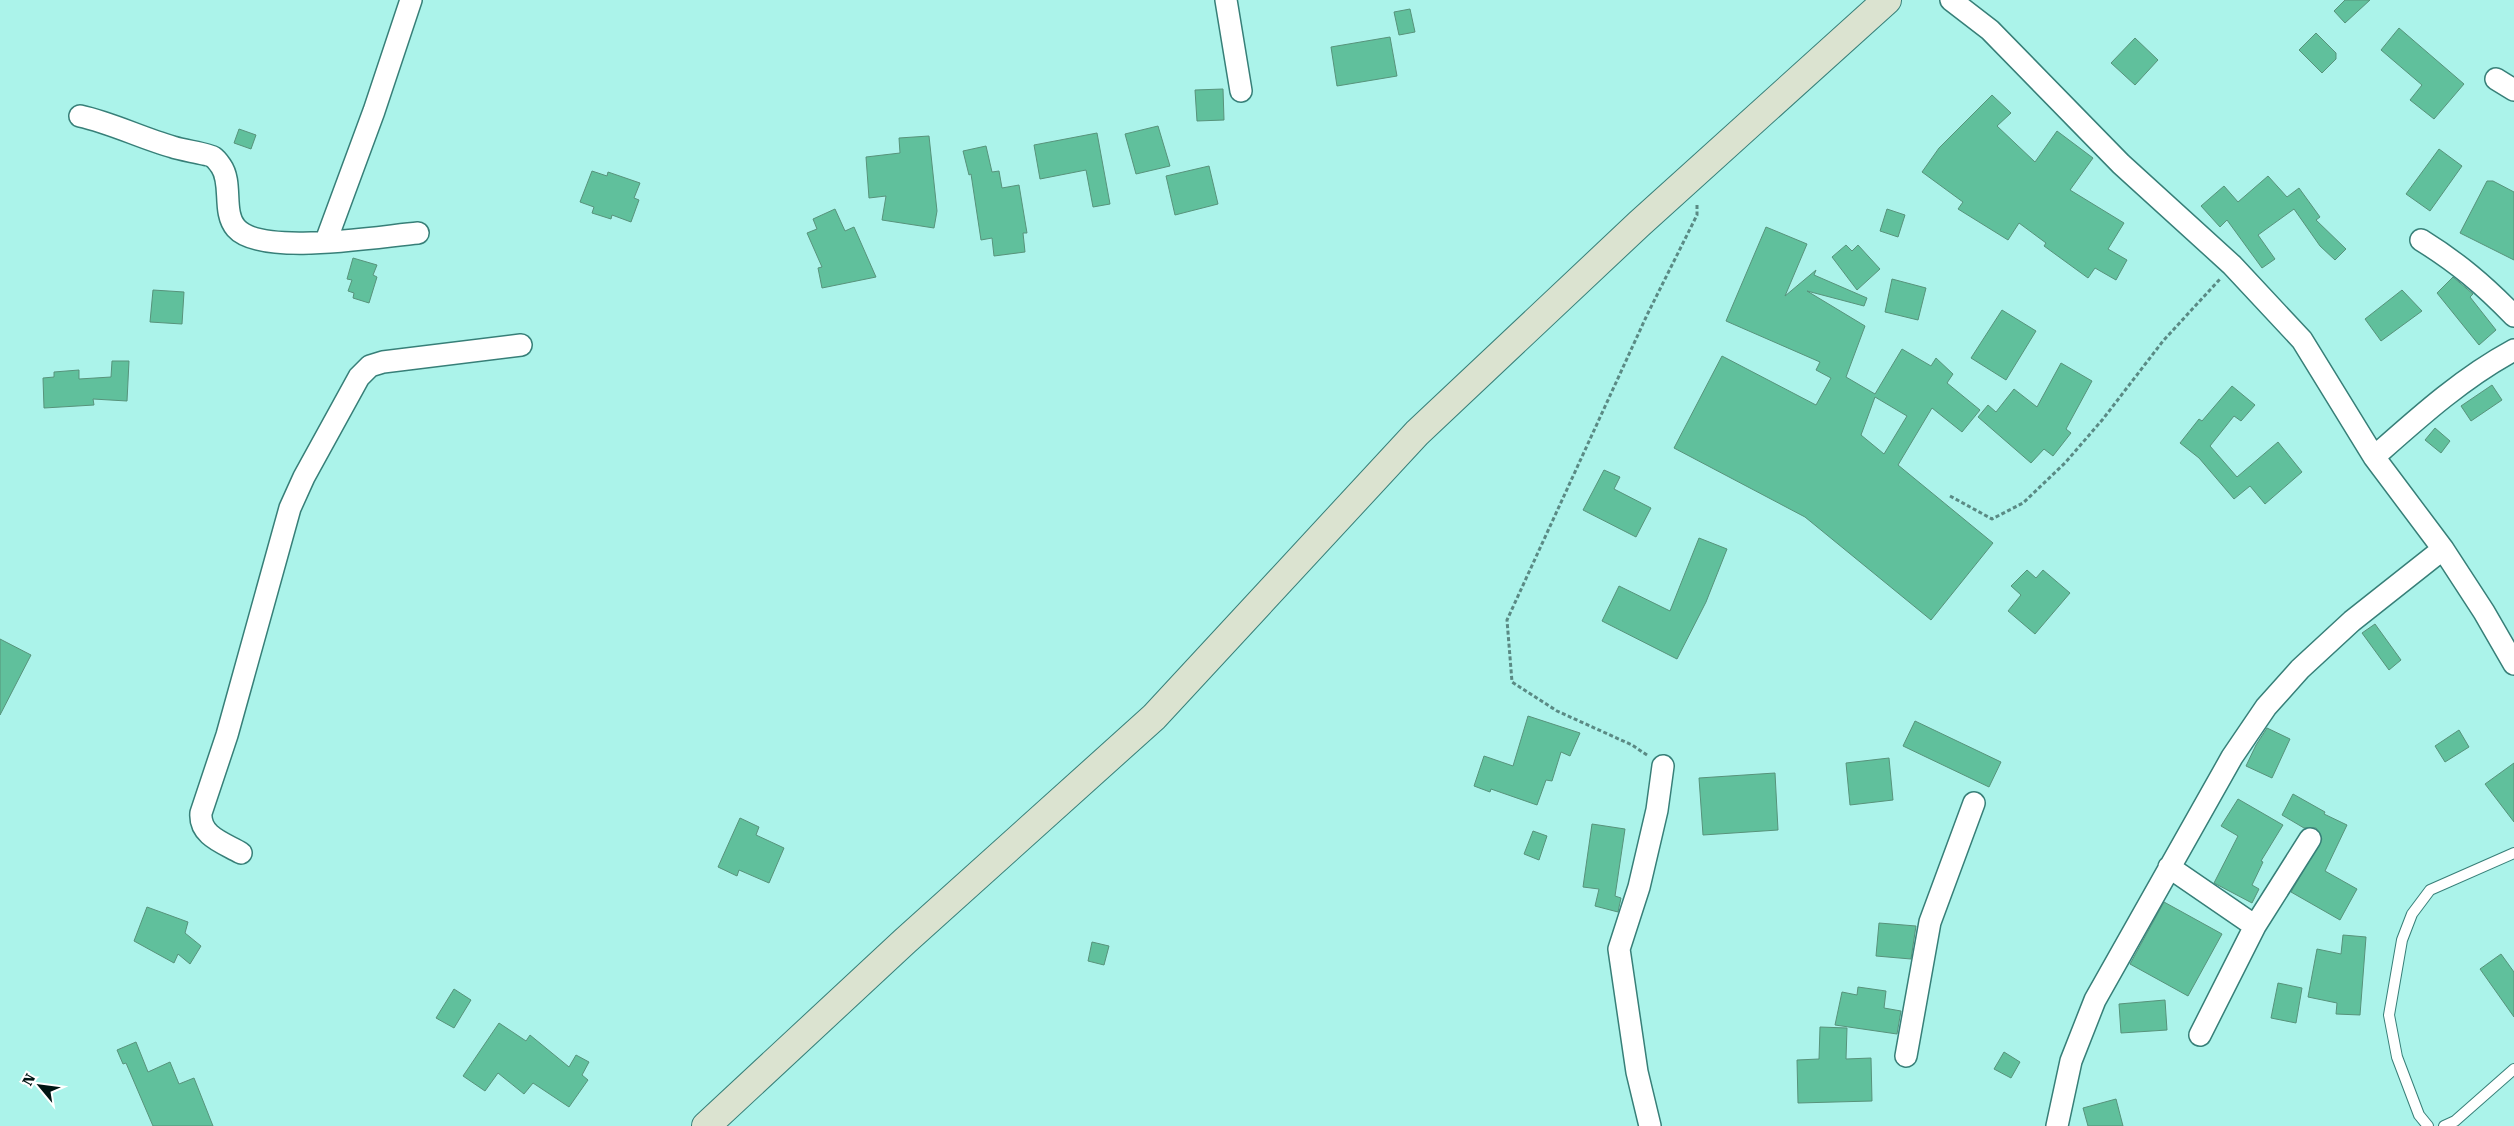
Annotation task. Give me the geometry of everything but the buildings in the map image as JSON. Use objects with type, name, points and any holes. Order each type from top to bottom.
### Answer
[{"type":"street","points":[[326,241],[374,112],[411,0]]},
{"type":"street","points":[[1226,0],[1242,91]]},
{"type":"street","points":[[706,1126],[905,941],[1154,717],[1417,433],[1699,170],[1887,0]]},
{"type":"street","points":[[1951,0],[1990,30],[2121,164],[2232,266],[2302,340],[2374,458],[2443,549],[2484,612],[2514,664]]},
{"type":"street","points":[[2496,79],[2514,90]]},
{"type":"street","points":[[80,116],[112,125],[164,144],[212,156],[221,165],[228,182],[228,206],[236,227],[251,237],[272,243],[326,241],[418,232]]},
{"type":"street","points":[[2421,240],[2454,260],[2478,280],[2514,316]]},
{"type":"street","points":[[241,853],[204,831],[200,823],[200,813],[227,735],[266,601],[281,534],[304,476],[359,377],[370,366],[383,362],[521,345]]},
{"type":"street","points":[[2374,458],[2433,406],[2490,362],[2514,350]]},
{"type":"street","points":[[2057,1126],[2071,1061],[2095,1000],[2232,757],[2266,707],[2300,669],[2352,621],[2443,549]]},
{"type":"street","points":[[1650,1126],[1637,1072],[1618,949],[1639,888],[1657,810],[1663,766]]},
{"type":"street","points":[[1906,1056],[1930,922],[1974,803]]},
{"type":"street","points":[[2200,1035],[2255,926],[2310,838]]},
{"type":"street","points":[[2169,867],[2255,926]]},
{"type":"lane","points":[[2428,1126],[2419,1115],[2397,1057],[2389,1015],[2402,940],[2412,914],[2430,890],[2514,853]]},
{"type":"lane","points":[[2444,1126],[2454,1121],[2514,1069]]},
{"type":"path","points":[[1663,766],[1632,745],[1556,711],[1512,682],[1507,620],[1647,315],[1697,215],[1699,170]]},
{"type":"path","points":[[1950,496],[1992,519],[2023,502],[2064,462],[2103,418],[2163,341],[2232,266]]}]
